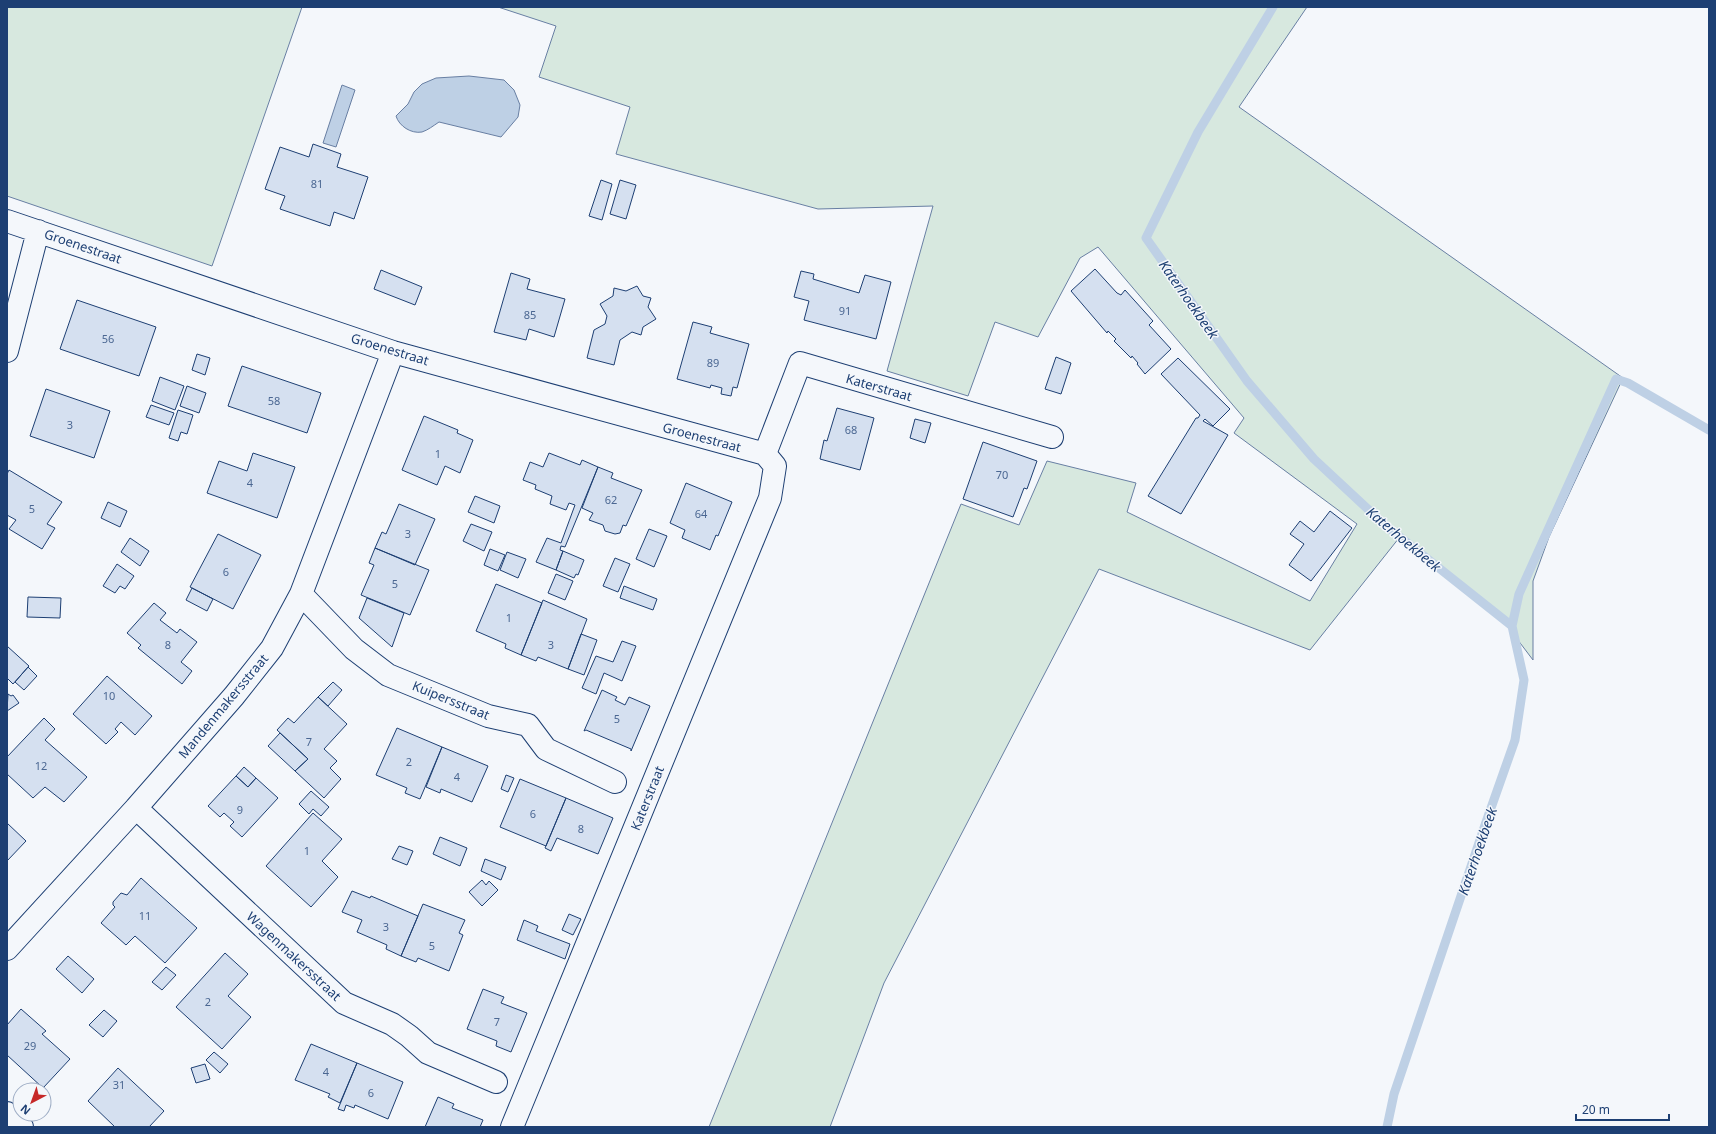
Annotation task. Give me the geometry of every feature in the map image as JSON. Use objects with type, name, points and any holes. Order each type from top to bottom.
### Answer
[{"type":"street","name":"Groenestraat","points":[[7,221],[393,352],[770,460]]},
{"type":"street","points":[[7,351],[38,231]]},
{"type":"street","name":"Mandenmakersstraat","points":[[7,949],[136,808],[234,696],[267,654],[301,594],[393,352]]},
{"type":"street","name":"Katerstraat","points":[[512,1127],[770,498],[770,460],[800,363],[1052,437]]},
{"type":"street","name":"Kuipersstraat","points":[[301,594],[354,649],[388,675],[488,716],[528,725],[546,749],[615,782]]},
{"type":"street","name":"Wagenmakersstraat","points":[[136,808],[344,1003],[392,1024],[409,1036],[428,1053],[496,1082]]},
{"type":"street","points":[[7,1113],[22,1127]]},
{"type":"shaded area","points":[[7,7],[302,7],[212,266],[7,196]]},
{"type":"shaded area","points":[[498,7],[1307,7],[1239,107],[1623,378],[1549,537],[1533,581],[1533,660],[1505,623],[1399,538],[1310,650],[1099,569],[884,983],[830,1127],[709,1127],[961,504],[1019,525],[1047,461],[1136,483],[1127,512],[1310,601],[1357,524],[1234,433],[1244,418],[1098,247],[1080,258],[1038,337],[995,322],[968,396],[887,371],[933,206],[818,209],[616,154],[630,107],[539,77],[556,26]]},
{"type":"water","points":[[469,76],[504,80],[514,90],[520,105],[518,117],[501,137],[439,122],[422,132],[414,132],[403,126],[398,120],[396,116],[408,104],[414,92],[422,84],[436,78]]},
{"type":"water","points":[[342,85],[355,90],[336,147],[323,143]]},
{"type":"building","points":[[313,144],[341,154],[337,167],[368,177],[354,219],[334,212],[330,226],[280,209],[285,196],[265,189],[280,147],[309,157]]},
{"type":"building","points":[[601,180],[612,184],[602,220],[589,216]]},
{"type":"building","points":[[620,180],[636,185],[626,219],[610,214]]},
{"type":"building","points":[[1095,269],[1117,293],[1121,295],[1125,290],[1153,321],[1149,325],[1171,349],[1145,374],[1132,356],[1131,358],[1114,341],[1116,339],[1108,331],[1107,333],[1071,291]]},
{"type":"building","points":[[381,270],[422,287],[415,305],[374,289]]},
{"type":"building","points":[[801,271],[814,274],[813,279],[859,293],[865,275],[891,282],[876,339],[804,320],[809,301],[794,297]]},
{"type":"building","points":[[511,273],[530,279],[527,289],[565,299],[554,337],[529,329],[526,340],[494,332]]},
{"type":"building","points":[[637,286],[643,296],[651,298],[648,307],[656,319],[643,327],[641,335],[632,332],[620,340],[614,365],[587,358],[594,330],[605,324],[607,316],[600,304],[613,296],[614,288],[626,291]]},
{"type":"building","points":[[77,300],[156,327],[139,376],[60,349]]},
{"type":"building","points":[[693,322],[712,327],[710,333],[749,344],[737,388],[733,387],[731,396],[721,394],[722,388],[711,385],[710,388],[677,379]]},
{"type":"building","points":[[197,354],[210,358],[205,375],[192,370]]},
{"type":"building","points":[[1056,357],[1071,363],[1061,394],[1045,389]]},
{"type":"building","points":[[1178,358],[1230,409],[1213,426],[1205,419],[1203,421],[1228,435],[1181,514],[1148,496],[1196,418],[1200,415],[1161,374]]},
{"type":"building","points":[[242,366],[321,393],[307,433],[228,406]]},
{"type":"building","points":[[160,377],[184,386],[175,410],[152,401]]},
{"type":"building","points":[[187,386],[206,393],[199,413],[180,406]]},
{"type":"building","points":[[46,389],[110,411],[94,458],[30,436]]},
{"type":"building","points":[[151,405],[174,413],[169,425],[146,417]]},
{"type":"building","points":[[837,408],[874,418],[860,470],[820,459],[824,440],[827,441]]},
{"type":"building","points":[[178,410],[193,415],[187,434],[181,432],[178,441],[169,438]]},
{"type":"building","points":[[424,416],[458,430],[457,433],[473,440],[460,473],[445,466],[437,485],[402,470]]},
{"type":"building","points":[[915,419],[931,423],[925,443],[910,438]]},
{"type":"building","points":[[983,442],[1037,461],[1027,489],[1024,488],[1013,517],[963,499]]},
{"type":"building","points":[[253,453],[295,467],[277,518],[207,493],[219,461],[247,471]]},
{"type":"building","points":[[549,453],[580,465],[582,460],[598,467],[565,547],[561,546],[560,550],[563,551],[556,570],[536,562],[547,538],[561,543],[575,505],[569,503],[566,510],[550,504],[552,496],[535,489],[536,485],[523,480],[530,462],[543,467]]},
{"type":"building","points":[[598,467],[613,473],[611,478],[642,490],[626,526],[623,525],[620,533],[615,534],[605,531],[603,525],[589,520],[593,513],[582,508]]},
{"type":"building","points":[[9,470],[62,502],[47,524],[55,528],[42,549],[9,529],[16,520],[7,515],[7,474]]},
{"type":"building","points":[[686,483],[732,502],[718,536],[716,535],[710,550],[682,538],[685,530],[670,523]]},
{"type":"building","points":[[475,496],[500,506],[494,523],[468,512]]},
{"type":"building","points":[[108,502],[127,511],[120,527],[101,518]]},
{"type":"building","points":[[399,504],[435,519],[415,565],[375,548],[382,532],[386,534]]},
{"type":"building","points":[[1330,511],[1352,528],[1311,581],[1289,565],[1304,544],[1290,534],[1300,521],[1314,532]]},
{"type":"building","points":[[471,524],[492,532],[484,551],[463,541]]},
{"type":"building","points":[[649,529],[667,536],[654,567],[636,559]]},
{"type":"building","points":[[218,534],[261,555],[233,609],[190,587]]},
{"type":"building","points":[[130,538],[149,551],[140,566],[121,552]]},
{"type":"building","points":[[375,548],[429,570],[410,615],[361,595],[374,565],[369,563]]},
{"type":"building","points":[[490,549],[505,555],[498,571],[484,565]]},
{"type":"building","points":[[563,551],[584,560],[578,575],[576,574],[574,578],[556,570]]},
{"type":"building","points":[[507,552],[526,559],[518,578],[500,570]]},
{"type":"building","points":[[615,558],[630,564],[618,592],[603,586]]},
{"type":"building","points":[[117,564],[134,576],[125,589],[120,586],[115,593],[103,586]]},
{"type":"building","points":[[556,574],[573,581],[565,600],[548,593]]},
{"type":"building","points":[[496,584],[542,603],[521,655],[505,648],[506,644],[476,631]]},
{"type":"building","points":[[624,586],[657,599],[653,610],[620,598]]},
{"type":"building","points":[[192,588],[213,599],[207,611],[186,600]]},
{"type":"building","points":[[28,597],[61,598],[60,618],[27,617]]},
{"type":"building","points":[[367,598],[404,613],[392,647],[359,618]]},
{"type":"building","points":[[543,600],[587,619],[568,669],[538,657],[536,661],[521,655]]},
{"type":"building","points":[[154,603],[166,613],[160,620],[177,633],[180,629],[197,642],[181,662],[192,671],[182,684],[138,648],[141,645],[127,633]]},
{"type":"building","points":[[581,634],[597,640],[584,675],[568,669]]},
{"type":"building","points":[[622,641],[636,646],[622,681],[604,673],[596,694],[582,688],[596,656],[613,662]]},
{"type":"building","points":[[7,646],[29,666],[13,684],[7,678]]},
{"type":"building","points":[[28,667],[37,676],[24,690],[15,682]]},
{"type":"building","points":[[107,676],[152,716],[135,735],[121,722],[115,729],[118,732],[106,744],[73,714]]},
{"type":"building","points":[[333,682],[342,690],[328,706],[318,697]]},
{"type":"building","points":[[602,690],[617,697],[615,700],[625,705],[629,697],[650,706],[631,751],[631,749],[586,730],[584,731]]},
{"type":"building","points":[[8,694],[11,696],[13,695],[19,703],[7,711]]},
{"type":"building","points":[[318,697],[347,724],[324,749],[337,761],[330,768],[341,779],[324,798],[295,771],[308,759],[277,730],[288,718],[294,723]]},
{"type":"building","points":[[44,718],[55,729],[45,740],[87,777],[64,802],[45,787],[33,798],[7,774],[7,757]]},
{"type":"building","points":[[397,728],[442,747],[420,799],[405,793],[407,788],[376,775]]},
{"type":"building","points":[[280,733],[308,759],[295,771],[268,746]]},
{"type":"building","points":[[442,747],[488,766],[472,802],[441,789],[440,793],[426,787]]},
{"type":"building","points":[[244,767],[256,778],[248,787],[236,776]]},
{"type":"building","points":[[506,775],[514,778],[508,792],[501,789]]},
{"type":"building","points":[[236,776],[248,787],[256,778],[278,798],[242,837],[230,826],[234,822],[224,813],[220,817],[208,806]]},
{"type":"building","points":[[520,779],[566,798],[546,846],[500,827]]},
{"type":"building","points":[[311,791],[329,807],[321,816],[313,809],[309,814],[299,804]]},
{"type":"building","points":[[566,798],[613,818],[598,854],[557,838],[551,851],[545,848]]},
{"type":"building","points":[[313,813],[342,839],[322,861],[338,877],[311,907],[266,866]]},
{"type":"building","points":[[7,823],[26,841],[7,861]]},
{"type":"building","points":[[440,837],[467,848],[460,866],[433,854]]},
{"type":"building","points":[[399,846],[413,851],[407,865],[392,859]]},
{"type":"building","points":[[485,859],[506,867],[501,880],[481,871]]},
{"type":"building","points":[[141,878],[197,928],[165,963],[135,936],[126,945],[101,923],[115,907],[113,902],[121,893],[127,895]]},
{"type":"building","points":[[482,880],[486,885],[489,881],[498,890],[482,906],[469,892]]},
{"type":"building","points":[[352,891],[370,898],[371,896],[418,916],[401,956],[386,949],[387,945],[357,932],[362,920],[342,912]]},
{"type":"building","points":[[423,904],[465,920],[459,933],[463,935],[449,971],[418,958],[416,962],[401,956]]},
{"type":"building","points":[[569,914],[581,919],[573,935],[562,930]]},
{"type":"building","points":[[524,920],[538,926],[536,931],[570,944],[565,959],[517,940]]},
{"type":"building","points":[[225,953],[248,974],[228,996],[251,1017],[222,1049],[176,1007]]},
{"type":"building","points":[[68,956],[94,979],[82,993],[56,969]]},
{"type":"building","points":[[166,967],[176,975],[162,990],[152,982]]},
{"type":"building","points":[[483,989],[504,997],[501,1003],[527,1013],[511,1052],[496,1046],[497,1041],[467,1029]]},
{"type":"building","points":[[21,1009],[46,1031],[42,1034],[70,1059],[49,1082],[36,1082],[7,1055],[7,1025]]},
{"type":"building","points":[[104,1010],[117,1021],[103,1037],[89,1025]]},
{"type":"building","points":[[311,1044],[357,1063],[340,1103],[328,1097],[330,1094],[295,1080]]},
{"type":"building","points":[[214,1052],[228,1064],[220,1073],[206,1060]]},
{"type":"building","points":[[357,1063],[403,1082],[388,1119],[355,1105],[354,1108],[346,1105],[344,1111],[338,1109]]},
{"type":"building","points":[[205,1064],[210,1079],[196,1083],[191,1068]]},
{"type":"building","points":[[118,1068],[164,1111],[149,1127],[115,1127],[88,1101]]},
{"type":"building","points":[[438,1097],[454,1104],[452,1108],[483,1120],[480,1127],[425,1127]]},
{"type":"waterway","name":"Katerhoekbeek","points":[[1273,7],[1198,132],[1146,238],[1247,381],[1314,459],[1386,526],[1512,626],[1524,680],[1515,740],[1394,1094],[1387,1127]]},
{"type":"waterway","points":[[1512,626],[1519,594],[1616,379],[1628,383],[1709,430]]}]
